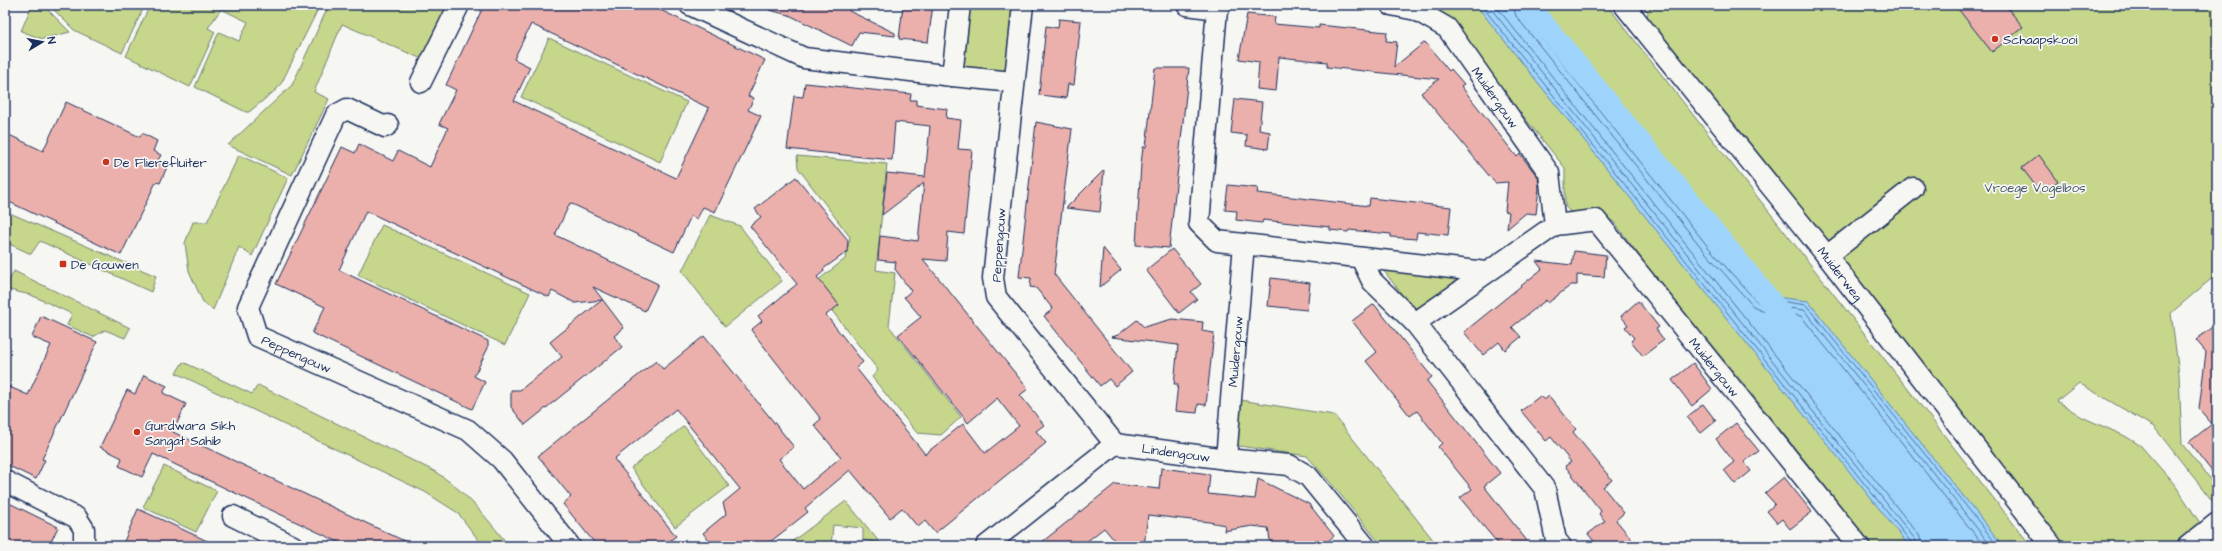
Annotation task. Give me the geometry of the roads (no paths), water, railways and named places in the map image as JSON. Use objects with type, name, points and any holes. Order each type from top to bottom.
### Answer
[{"type":"street","points":[[422,82],[459,5]]},
{"type":"street","points":[[690,5],[804,58],[1013,82]]},
{"type":"street","points":[[952,76],[960,5]]},
{"type":"street","name":"Peppengouw","points":[[1023,5],[1013,82],[993,278],[996,297],[1115,444]]},
{"type":"street","points":[[1187,5],[1219,7],[1199,223],[1216,241],[1486,272]]},
{"type":"street","name":"Muidergouw","points":[[1391,5],[1416,10],[1447,28],[1549,173],[1555,226]]},
{"type":"street","name":"Muiderweg","points":[[1624,5],[1827,256],[2052,546]]},
{"type":"street","name":"Peppengouw","points":[[388,125],[385,127],[347,109],[336,115],[248,307],[257,336],[468,430],[502,460],[570,546]]},
{"type":"street","points":[[1827,256],[1913,188]]},
{"type":"street","name":"Muidergouw","points":[[1415,323],[1486,272],[1555,226],[1596,220],[1859,546]]},
{"type":"street","name":"Muidergouw","points":[[1226,459],[1244,244]]},
{"type":"street","points":[[1361,258],[1372,281],[1415,323],[1545,489],[1556,540],[1561,546]]},
{"type":"street","points":[[986,546],[1115,444]]},
{"type":"street","name":"Lindengouw","points":[[1115,444],[1226,459],[1289,465],[1308,476],[1366,546]]},
{"type":"street","points":[[5,481],[77,518],[84,529],[84,546]]},
{"type":"street","points":[[233,516],[293,546]]},
{"type":"street","points":[[2188,546],[2217,523]]},
{"type":"water","points":[[1476,5],[1526,5],[1716,243],[1764,296],[1808,301],[2003,546],[1909,546]]},
{"type":"waterway","points":[[1528,5],[1786,320]]},
{"type":"place","name":"Schaapskooi","points":[[1995,39]]},
{"type":"place","name":"De Flierefluiter","points":[[106,162]]},
{"type":"place","name":"De Gouwen","points":[[63,264]]},
{"type":"place","name":"Gurdwara Sikh Sangat Sahib","points":[[137,432]]},
{"type":"park label","name":"Vroege Vogelbos","points":[[2035,187]]}]
